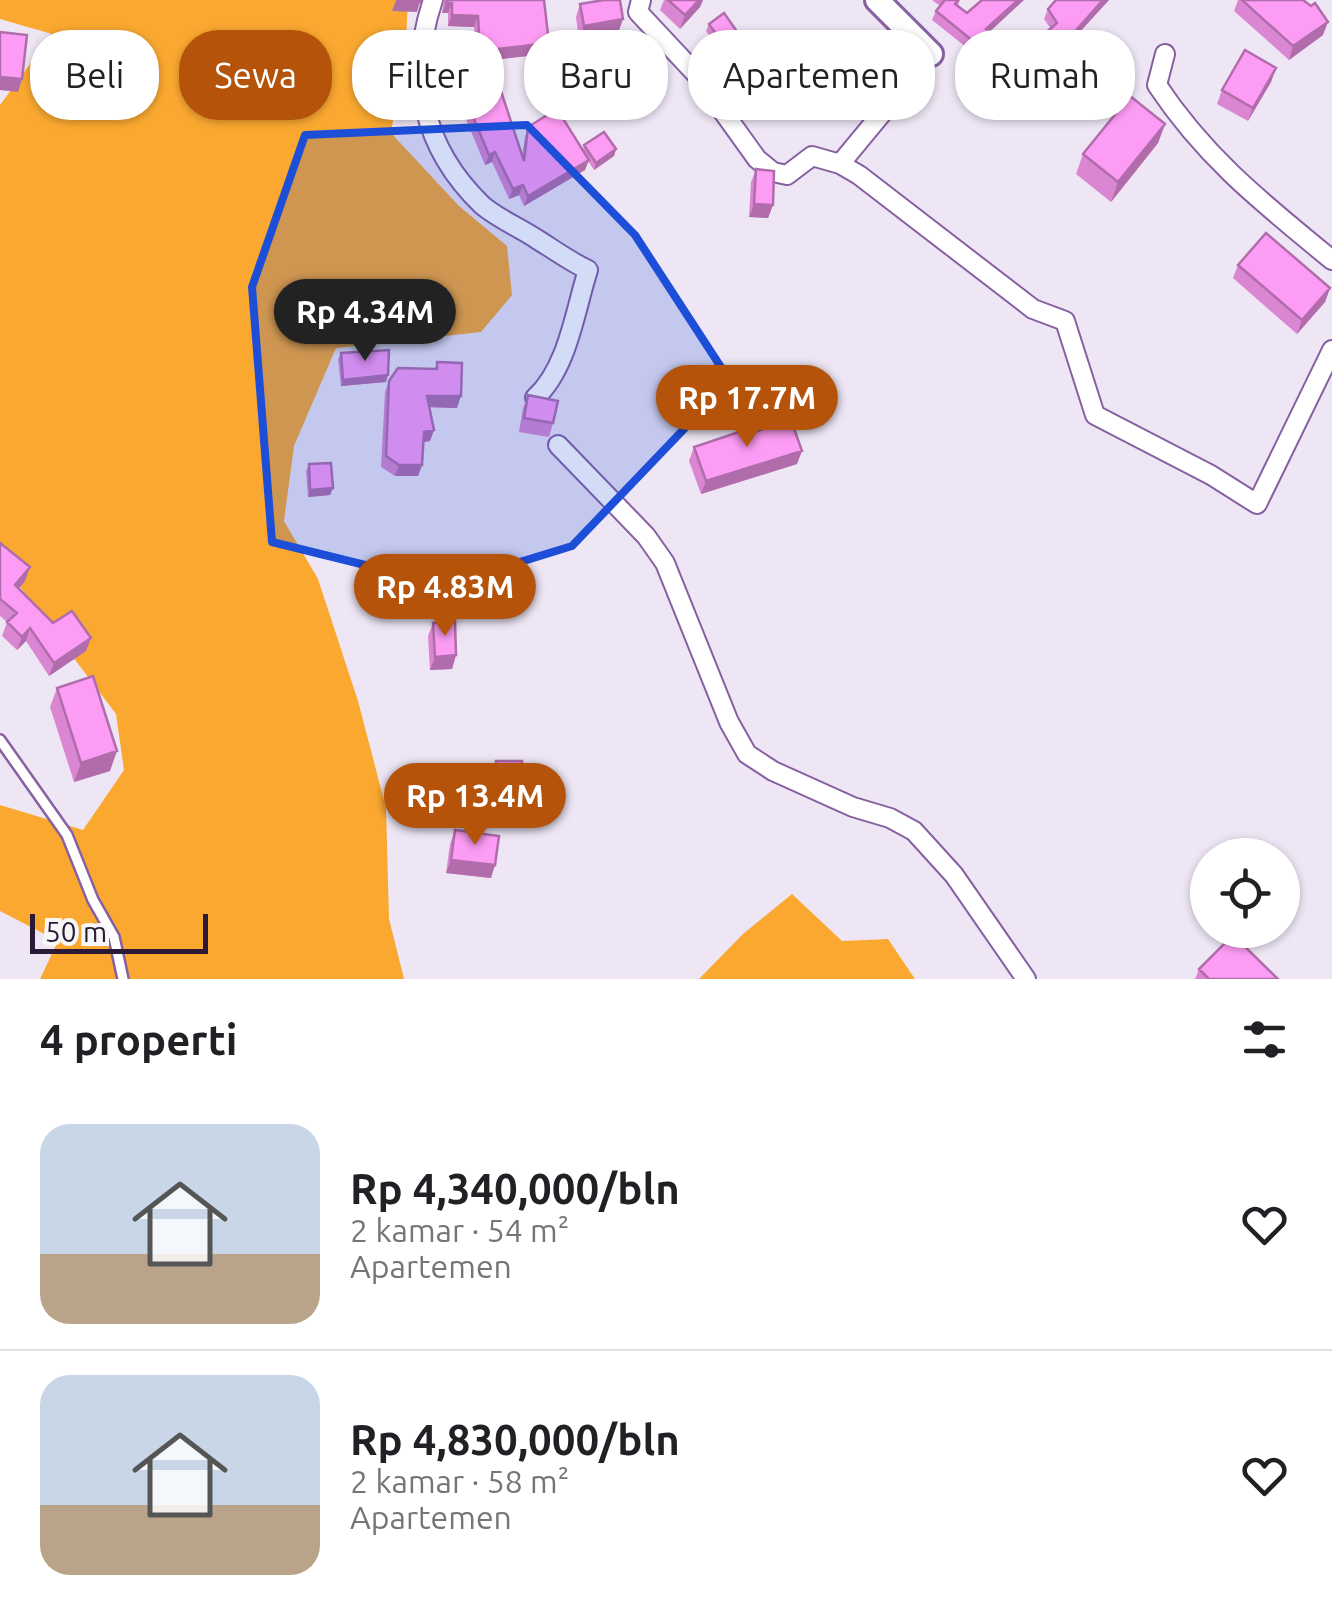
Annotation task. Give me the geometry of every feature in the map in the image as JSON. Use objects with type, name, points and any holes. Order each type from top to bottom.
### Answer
[{"type":"street","points":[[433,0],[422,33],[419,78],[426,122],[466,185],[485,207],[588,270],[568,338],[546,389],[535,398]]},
{"type":"street","points":[[641,0],[638,12],[696,74],[757,159],[773,172],[786,175],[812,156],[840,164],[859,175],[1033,309],[1066,321],[1095,415],[1211,475],[1257,504],[1332,350]]},
{"type":"street","points":[[878,0],[907,30]]},
{"type":"street","points":[[1165,54],[1157,85],[1180,120],[1232,178],[1332,260]]},
{"type":"street","points":[[840,164],[876,120]]},
{"type":"street","points":[[558,445],[646,536],[666,563],[728,722],[747,754],[853,807],[890,818],[914,831],[954,875],[1026,979]]},
{"type":"lane","points":[[0,740],[67,835],[92,900],[114,936],[124,979]]},
{"type":"highlighted area","points":[[527,125],[635,235],[730,381],[572,546],[446,585],[272,542],[252,287],[305,135]]},
{"type":"shaded area","points":[[0,0],[408,0],[407,30],[352,30],[352,120],[393,120],[391,133],[459,206],[507,246],[512,295],[481,332],[336,348],[294,446],[284,521],[318,579],[358,701],[386,808],[389,919],[404,979],[40,979],[58,941],[0,911],[0,805],[83,830],[124,770],[116,714],[14,579],[0,549],[0,105],[30,64],[30,120],[159,120],[159,30],[38,30],[0,19]]},
{"type":"shaded area","points":[[792,894],[842,941],[888,939],[915,979],[699,979],[743,934]]},
{"type":"building","points":[[544,0],[547,30],[524,30],[524,46],[504,48],[504,30],[479,30],[478,16],[452,15],[452,3],[446,3]]},
{"type":"building","points":[[620,0],[623,19],[584,26],[580,4]]},
{"type":"building","points":[[668,0],[699,0],[685,15]]},
{"type":"building","points":[[945,0],[958,0],[955,4],[967,13],[982,0],[1018,0],[987,30],[959,30],[936,11]]},
{"type":"building","points":[[1056,0],[1103,0],[1078,30],[1049,30],[1057,23],[1048,9]]},
{"type":"building","points":[[1242,0],[1303,0],[1311,6],[1315,3],[1328,22],[1293,46]]},
{"type":"building","points":[[724,13],[736,30],[713,30],[709,24]]},
{"type":"building","points":[[0,32],[27,35],[22,79],[0,77]]},
{"type":"building","points":[[1245,50],[1276,68],[1253,108],[1222,90]]},
{"type":"building","points":[[504,100],[524,161],[528,127],[539,120],[564,120],[589,160],[528,196],[523,185],[513,189],[495,152],[489,155],[474,120],[504,120]]},
{"type":"building","points":[[1135,100],[1165,124],[1118,182],[1083,154],[1111,120],[1135,120]]},
{"type":"building","points":[[604,132],[616,149],[596,163],[584,145]]},
{"type":"building","points":[[756,169],[774,171],[773,205],[754,204]]},
{"type":"building","points":[[1266,233],[1330,288],[1302,320],[1238,265]]},
{"type":"building","points":[[389,350],[388,375],[343,380],[341,353]]},
{"type":"building","points":[[437,362],[462,363],[461,396],[427,396],[434,430],[424,432],[422,465],[399,465],[386,456],[389,381],[398,368],[437,369]]},
{"type":"building","points":[[528,395],[558,401],[553,423],[524,418]]},
{"type":"building","points":[[791,420],[802,451],[706,481],[694,447]]},
{"type":"building","points":[[331,463],[333,488],[310,490],[309,464]]},
{"type":"building","points":[[0,543],[30,567],[15,585],[53,623],[72,611],[91,638],[54,663],[30,628],[22,637],[7,622],[17,613],[0,599]]},
{"type":"building","points":[[455,622],[456,655],[435,657],[433,623]]},
{"type":"building","points":[[93,676],[117,751],[81,763],[57,688]]},
{"type":"building","points":[[496,761],[522,761],[522,791],[496,791]]},
{"type":"building","points":[[455,830],[499,836],[495,865],[451,860]]},
{"type":"building","points":[[1220,948],[1246,948],[1278,979],[1209,979],[1199,969]]}]
